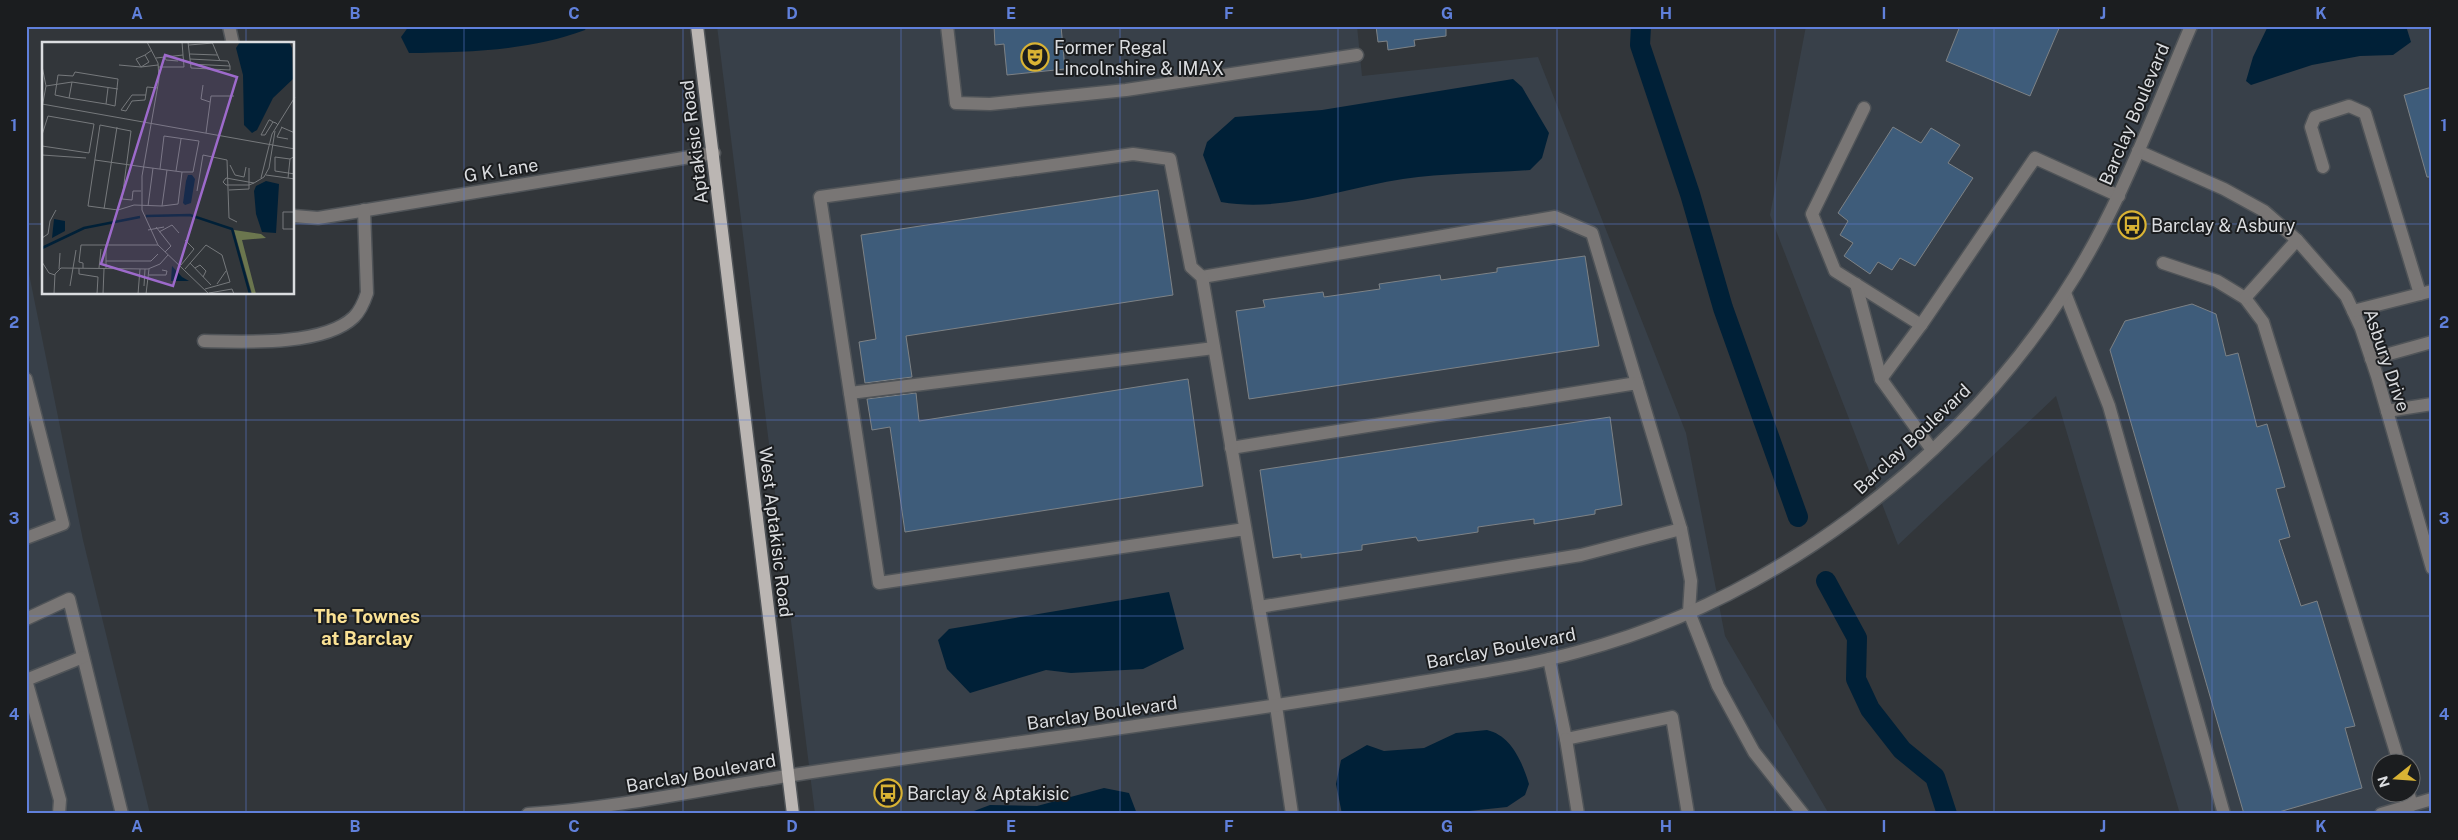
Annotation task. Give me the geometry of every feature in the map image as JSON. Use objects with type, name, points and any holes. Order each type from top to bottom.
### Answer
[{"type":"main road","name":"Aptakisic Road","points":[[698,26],[725,255]]},
{"type":"main road","name":"West Aptakisic Road","points":[[725,255],[793,814]]},
{"type":"street","points":[[229,26],[233,42]]},
{"type":"street","points":[[947,26],[956,102],[990,104],[1126,90],[1357,55]]},
{"type":"street","name":"Barclay Boulevard","points":[[528,814],[589,810],[789,776],[1276,706],[1549,659],[1581,651],[1689,612],[1748,583],[1819,540],[1884,495],[1932,450],[2018,359],[2065,293],[2119,196],[2190,26]]},
{"type":"street","points":[[2324,168],[2311,127],[2315,117],[2349,106],[2365,113],[2426,292],[2353,311]]},
{"type":"street","points":[[1864,108],[1812,214],[1835,271],[1921,325]]},
{"type":"street","name":"Asbury Drive","points":[[2138,151],[2232,194],[2264,211],[2297,240],[2346,296],[2371,359],[2432,568]]},
{"type":"street","name":"G K Lane","points":[[295,216],[318,218],[714,153]]},
{"type":"street","points":[[1245,529],[879,583],[820,197],[1133,154],[1170,159],[1191,267],[1202,277],[1276,706],[1292,814]]},
{"type":"street","points":[[1881,379],[1921,325],[2035,158],[2119,196]]},
{"type":"street","points":[[204,341],[270,342],[302,338],[344,324],[354,317],[364,303],[366,293],[364,210]]},
{"type":"street","points":[[1202,277],[1555,217],[1592,233],[1681,529],[1691,581],[1689,612],[1718,686],[1754,752],[1804,814]]},
{"type":"street","points":[[2245,298],[2297,240]]},
{"type":"street","points":[[2163,262],[2217,281],[2245,298],[2263,322],[2396,752]]},
{"type":"street","points":[[1856,284],[1881,379],[1932,450]]},
{"type":"street","points":[[2065,293],[2108,406],[2224,814]]},
{"type":"street","points":[[2371,359],[2432,342]]},
{"type":"street","points":[[850,393],[1214,348]]},
{"type":"street","points":[[26,379],[63,524],[26,538]]},
{"type":"street","points":[[1231,448],[1637,383]]},
{"type":"street","points":[[2387,411],[2432,404]]},
{"type":"street","points":[[1259,607],[1581,556],[1681,529]]},
{"type":"street","points":[[26,618],[69,599],[122,814]]},
{"type":"street","points":[[59,814],[60,800],[26,680],[83,657]]},
{"type":"street","points":[[1549,659],[1566,739],[1578,814]]},
{"type":"street","points":[[1566,739],[1672,717],[1688,814]]},
{"type":"street","points":[[2381,814],[2404,802]]},
{"type":"shaded area","points":[[717,26],[1357,26],[1362,76],[1538,57],[1686,433],[1725,636],[1829,814],[815,814]]},
{"type":"shaded area","points":[[1806,26],[2432,26],[2432,814],[2180,814],[2056,396],[1898,545],[1770,215]]},
{"type":"shaded area","points":[[26,259],[83,540],[150,814],[26,814]]},
{"type":"water","points":[[409,26],[587,26],[585,30],[564,37],[520,46],[476,51],[409,53],[401,37]]},
{"type":"water","points":[[2268,26],[2406,26],[2411,42],[2393,55],[2360,56],[2312,65],[2251,85],[2246,81],[2253,57]]},
{"type":"water","points":[[1513,79],[1522,87],[1549,133],[1542,158],[1530,170],[1419,177],[1290,202],[1244,205],[1221,202],[1203,155],[1207,142],[1235,117],[1322,110]]},
{"type":"water","points":[[1169,592],[1184,649],[1143,669],[1071,673],[1046,670],[970,693],[947,669],[938,640],[949,629]]},
{"type":"water","points":[[1487,730],[1503,738],[1515,751],[1529,784],[1525,795],[1507,807],[1441,814],[1342,814],[1336,784],[1341,760],[1367,745],[1384,751],[1424,748],[1456,733]]},
{"type":"water","points":[[1104,788],[1129,793],[1137,814],[966,814],[990,805],[1037,806]]},
{"type":"building","name":"Former Regal Lincolnshire & IMAX","points":[[994,26],[1061,26],[1065,69],[1007,75],[1004,44],[995,45]]},
{"type":"building","points":[[1376,26],[1446,26],[1446,36],[1414,40],[1415,46],[1388,50],[1387,41],[1378,42]]},
{"type":"building","points":[[1960,26],[2060,26],[2030,96],[1946,61]]},
{"type":"building","points":[[2432,87],[2432,177],[2427,177],[2404,95]]},
{"type":"building","points":[[1893,127],[1921,143],[1931,128],[1960,145],[1948,163],[1973,178],[1915,266],[1900,258],[1892,270],[1878,262],[1870,274],[1844,256],[1853,243],[1840,235],[1848,221],[1838,213]]},
{"type":"building","points":[[1158,190],[1173,295],[906,336],[912,377],[865,383],[859,342],[876,339],[861,235]]},
{"type":"building","points":[[1585,256],[1599,346],[1249,399],[1236,311],[1265,307],[1263,300],[1323,292],[1324,297],[1380,289],[1379,284],[1440,275],[1441,280],[1497,272],[1497,268]]},
{"type":"building","points":[[2192,304],[2216,314],[2226,356],[2238,353],[2257,427],[2267,424],[2285,487],[2276,489],[2290,537],[2279,540],[2301,606],[2317,601],[2355,726],[2345,728],[2362,788],[2272,814],[2244,814],[2110,350],[2125,321]]},
{"type":"building","points":[[1188,379],[1203,486],[905,532],[890,427],[872,430],[867,399],[916,393],[919,421]]},
{"type":"building","points":[[1610,417],[1622,505],[1595,510],[1595,514],[1534,524],[1534,519],[1478,527],[1478,532],[1418,541],[1416,537],[1362,545],[1362,550],[1301,558],[1301,554],[1273,558],[1260,470]]},
{"type":"waterway","points":[[1641,26],[1640,45],[1690,194],[1723,308],[1798,517]]},
{"type":"waterway","points":[[1826,581],[1857,638],[1856,679],[1870,709],[1902,750],[1935,777],[1947,814]]},
{"type":"place","name":"Former Regal Lincolnshire & IMAX","points":[[1035,57]]},
{"type":"place","name":"Barclay & Asbury","points":[[2132,225]]},
{"type":"place","name":"Barclay & Aptakisic","points":[[888,793]]},
{"type":"district","name":"The Townes at Barclay","points":[[367,627]]}]
